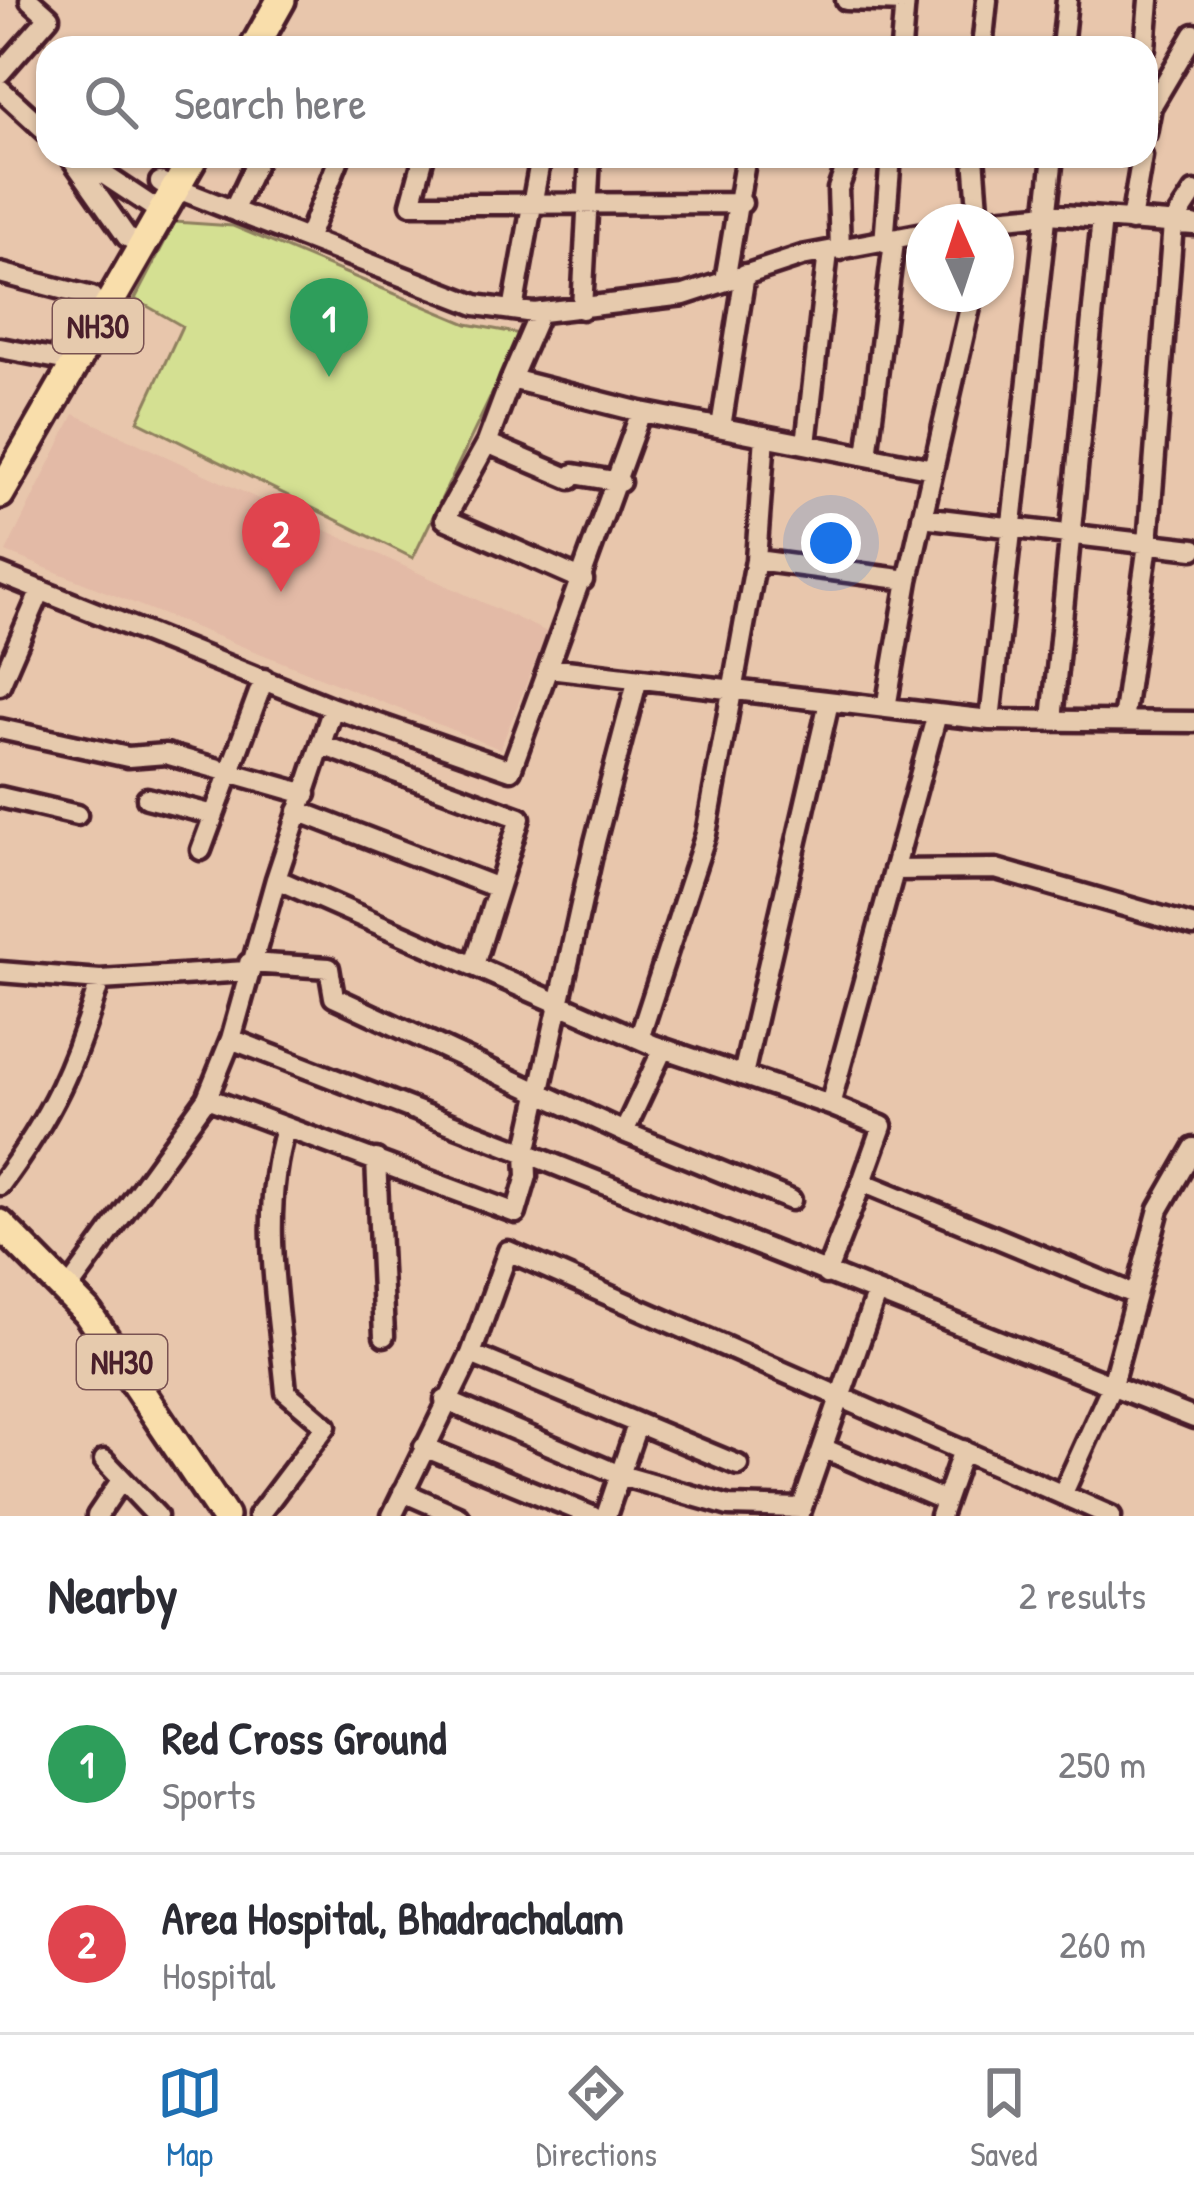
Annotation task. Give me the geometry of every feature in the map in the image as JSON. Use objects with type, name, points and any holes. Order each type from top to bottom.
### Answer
[{"type":"highway","points":[[240,36],[260,0]]},
{"type":"highway","points":[[261,36],[281,0]]},
{"type":"highway","name":"NH30","points":[[0,494],[160,197],[171,168]]},
{"type":"highway","name":"NH30","points":[[160,197],[184,168]]},
{"type":"highway","name":"NH30","points":[[0,458],[92,297],[135,241]]},
{"type":"highway","name":"NH30","points":[[0,1224],[67,1291],[117,1354],[224,1516]]},
{"type":"highway","name":"NH30","points":[[0,1250],[73,1324],[201,1516]]},
{"type":"street","points":[[0,73],[50,17],[30,0]]},
{"type":"street","points":[[846,0],[905,1],[902,36]]},
{"type":"street","points":[[983,36],[987,0]]},
{"type":"street","points":[[1063,36],[1067,0]]},
{"type":"street","points":[[1146,36],[1149,0]]},
{"type":"street","points":[[1158,96],[1194,34]]},
{"type":"street","points":[[0,89],[36,122]]},
{"type":"street","points":[[82,168],[135,241]]},
{"type":"street","points":[[98,168],[160,197],[235,207],[476,305],[513,310],[582,309],[684,295],[834,251],[906,238]]},
{"type":"street","points":[[235,207],[253,168]]},
{"type":"street","points":[[308,237],[335,168]]},
{"type":"street","points":[[421,168],[411,204],[742,203]]},
{"type":"street","points":[[513,310],[540,168]]},
{"type":"street","points":[[582,309],[589,168]]},
{"type":"street","points":[[725,281],[745,168]]},
{"type":"street","points":[[806,444],[834,251],[838,189],[846,168]]},
{"type":"street","points":[[867,456],[889,243],[892,168]]},
{"type":"street","points":[[974,168],[974,204]]},
{"type":"street","points":[[990,720],[1052,168]]},
{"type":"street","points":[[1131,221],[1140,168]]},
{"type":"street","points":[[1123,721],[1148,544],[1173,224],[1194,192]]},
{"type":"street","points":[[1014,217],[1049,214],[1194,225]]},
{"type":"street","points":[[1052,720],[1102,218]]},
{"type":"street","points":[[0,274],[92,297]]},
{"type":"street","points":[[721,427],[746,274]]},
{"type":"street","points":[[540,312],[487,443],[445,519],[583,580]]},
{"type":"street","points":[[886,708],[908,580],[969,312]]},
{"type":"street","points":[[0,348],[58,359]]},
{"type":"street","points":[[511,379],[641,412],[933,469]]},
{"type":"street","points":[[495,808],[620,482],[641,412]]},
{"type":"street","points":[[639,1039],[706,834],[756,560],[765,436]]},
{"type":"street","points":[[487,443],[572,479],[574,474],[620,482]]},
{"type":"street","points":[[922,517],[1194,549]]},
{"type":"street","points":[[756,560],[908,580]]},
{"type":"street","points":[[0,574],[333,708],[512,770]]},
{"type":"street","points":[[0,685],[41,590]]},
{"type":"street","points":[[549,668],[990,720],[1194,722]]},
{"type":"street","points":[[201,850],[264,679]]},
{"type":"street","points":[[392,1516],[471,1354],[508,1251],[595,842],[637,682]]},
{"type":"street","points":[[743,1076],[829,701]]},
{"type":"street","points":[[67,1291],[208,1098],[231,1040],[248,967],[333,708]]},
{"type":"street","points":[[830,1105],[937,714]]},
{"type":"street","points":[[0,730],[128,757],[166,754],[230,774],[498,888]]},
{"type":"street","points":[[322,746],[520,818],[475,962]]},
{"type":"street","points":[[0,797],[77,815]]},
{"type":"street","points":[[147,798],[214,815]]},
{"type":"street","points":[[894,870],[996,868],[1194,926]]},
{"type":"street","points":[[276,879],[475,962],[663,1049],[882,1126],[826,1274]]},
{"type":"street","points":[[0,972],[100,980],[248,967],[329,968],[334,997],[541,1096],[791,1201]]},
{"type":"street","points":[[0,1185],[48,1121],[81,1044],[100,980]]},
{"type":"street","points":[[231,1040],[1194,1418]]},
{"type":"street","points":[[624,1132],[663,1049]]},
{"type":"street","points":[[208,1098],[516,1214]]},
{"type":"street","points":[[258,1516],[326,1426],[286,1392],[269,1213],[271,1177],[285,1129]]},
{"type":"street","points":[[1063,1493],[1112,1385],[1159,1209],[1194,1148]]},
{"type":"street","points":[[376,1159],[384,1336]]},
{"type":"street","points":[[862,1182],[1136,1295]]},
{"type":"street","points":[[508,1251],[1111,1516]]},
{"type":"street","points":[[445,1400],[620,1474],[729,1506],[800,1512],[876,1294]]},
{"type":"street","points":[[471,1354],[738,1465]]},
{"type":"street","points":[[606,1516],[637,1425]]},
{"type":"street","points":[[424,1447],[592,1516]]},
{"type":"street","points":[[825,1449],[940,1507],[963,1450]]},
{"type":"street","points":[[104,1460],[157,1516]]},
{"type":"street","points":[[98,1516],[122,1479]]},
{"type":"street","points":[[403,1492],[458,1516]]},
{"type":"shaded area","points":[[74,414],[547,632],[500,749],[6,552]]},
{"type":"green space","points":[[175,222],[233,226],[467,324],[521,334],[413,558],[138,421],[182,326],[135,299]]},
{"type":"place","name":"Red Cross Ground","points":[[329,377]]},
{"type":"place","name":"Area Hospital, Bhadrachalam","points":[[281,592]]}]
